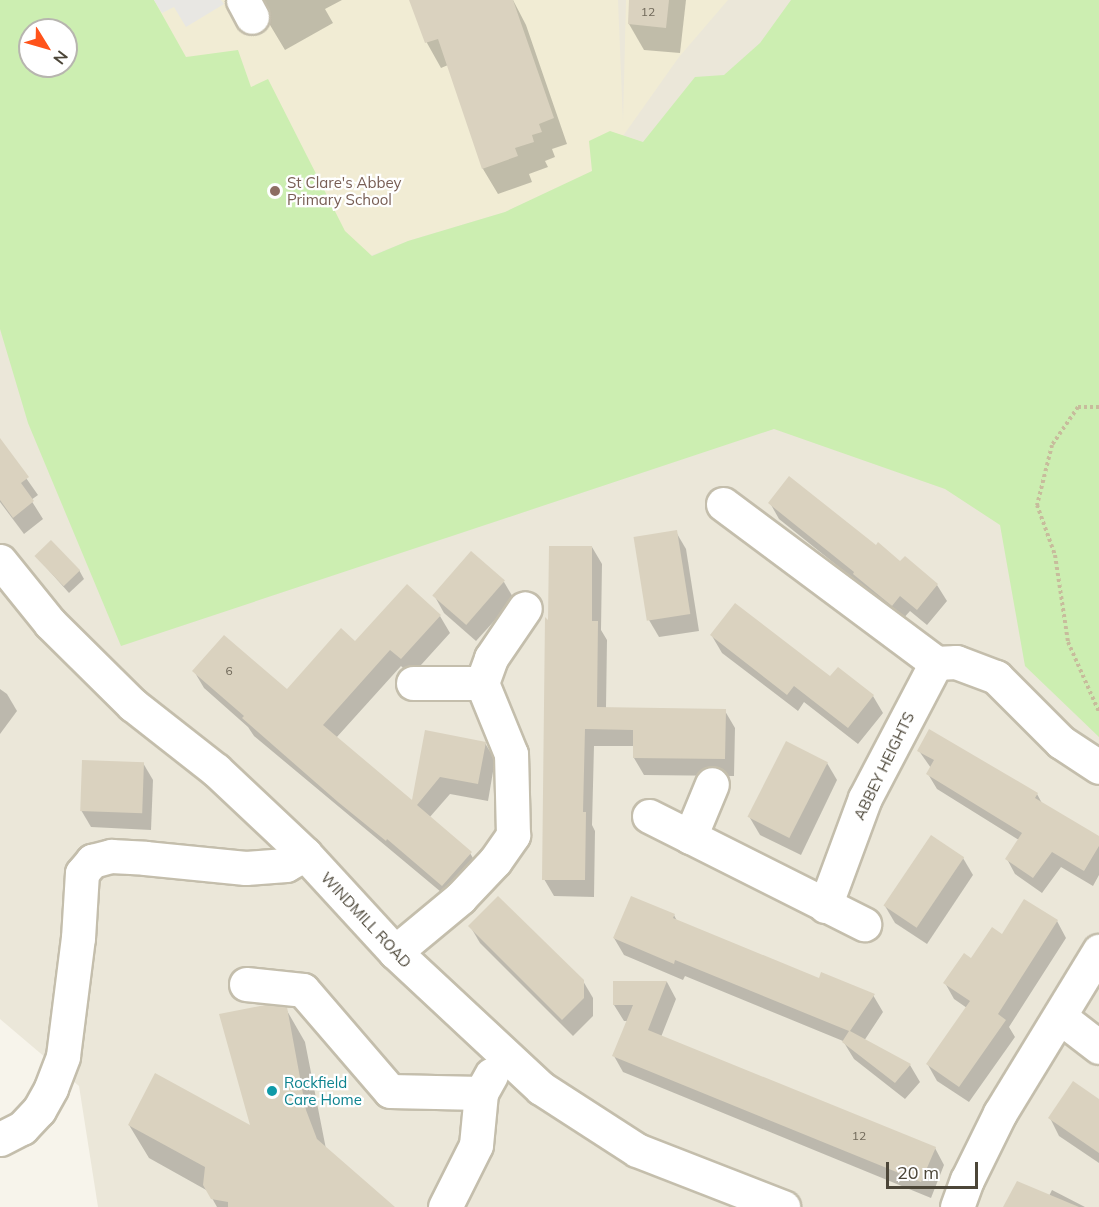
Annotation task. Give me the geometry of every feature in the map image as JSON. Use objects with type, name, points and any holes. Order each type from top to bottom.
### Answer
[{"type":"street","points":[[723,504],[936,663],[956,662],[996,677],[1061,742],[1099,767]]},
{"type":"street","name":"WINDMILL ROAD","points":[[0,561],[50,623],[133,705],[216,770],[305,854],[395,952],[542,1088],[637,1150],[783,1207]]},
{"type":"street","points":[[395,952],[460,898],[495,861],[513,835],[511,754],[482,683],[491,658],[525,608]]},
{"type":"street","name":"ABBEY HEIGHTS","points":[[825,906],[865,798],[936,663]]},
{"type":"street","points":[[413,683],[482,683]]},
{"type":"street","points":[[690,837],[712,784]]},
{"type":"street","points":[[649,816],[864,924]]},
{"type":"street","points":[[0,1139],[22,1128],[39,1110],[51,1088],[63,1056],[82,873],[92,861],[111,856],[246,868],[286,865],[305,854]]},
{"type":"street","points":[[957,1207],[967,1180],[1000,1113],[1099,951]]},
{"type":"street","points":[[246,984],[303,990],[390,1091],[481,1093]]},
{"type":"street","points":[[1059,1017],[1099,1047]]},
{"type":"street","points":[[445,1207],[476,1145],[481,1093],[503,1052]]},
{"type":"path","points":[[1099,407],[1078,407],[1052,445],[1036,505],[1055,555],[1068,642],[1099,712]]},
{"type":"shaded area","points":[[0,0],[1099,0],[1099,1207],[98,1207],[79,1086],[0,1019]]},
{"type":"shaded area","name":"St Clare's Abbey Primary School","points":[[0,0],[618,0],[623,122],[626,0],[728,0],[679,57],[623,136],[593,171],[505,212],[408,241],[20,394]]},
{"type":"shaded area","points":[[154,0],[221,0],[224,4],[186,27],[174,7],[162,13]]},
{"type":"green space","points":[[0,0],[154,0],[186,57],[238,50],[251,87],[268,79],[345,231],[372,256],[408,241],[505,212],[592,171],[589,141],[610,131],[643,142],[695,77],[724,75],[760,43],[791,0],[1099,0],[1099,737],[1025,666],[1000,525],[945,489],[774,429],[121,646],[28,423],[0,329]]},
{"type":"building","points":[[409,0],[513,0],[554,118],[539,124],[542,132],[532,135],[534,142],[515,148],[518,156],[482,169],[438,39],[425,43]]},
{"type":"building","points":[[629,0],[669,0],[666,28],[628,24]]},
{"type":"building","points":[[0,438],[29,477],[21,483],[34,501],[13,518],[0,500]]},
{"type":"building","points":[[789,476],[876,545],[878,542],[900,561],[905,556],[938,584],[917,610],[900,596],[892,606],[853,574],[854,572],[768,503]]},
{"type":"building","points":[[677,530],[690,614],[647,621],[634,537]]},
{"type":"building","points":[[51,540],[80,570],[64,586],[34,556]]},
{"type":"building","points":[[549,546],[592,546],[592,621],[598,621],[597,707],[726,709],[725,759],[633,758],[633,730],[585,729],[583,812],[586,812],[585,880],[542,880],[545,617],[548,620]]},
{"type":"building","points":[[471,551],[505,581],[466,625],[432,596]]},
{"type":"building","points":[[407,584],[441,615],[401,659],[390,650],[323,725],[412,800],[425,730],[486,742],[478,784],[440,777],[417,805],[472,852],[442,886],[387,839],[386,841],[338,802],[192,671],[224,635],[287,689],[341,628],[355,641]]},
{"type":"building","points":[[735,603],[830,676],[838,667],[874,695],[848,728],[794,686],[787,695],[710,635]]},
{"type":"building","points":[[929,729],[1038,793],[1035,798],[1099,836],[1099,846],[1084,871],[1052,852],[1033,878],[1005,859],[1022,833],[926,774],[934,760],[917,751]]},
{"type":"building","points":[[786,741],[828,762],[789,838],[747,817]]},
{"type":"building","points":[[82,760],[144,762],[142,813],[80,811]]},
{"type":"building","points":[[931,835],[964,857],[917,928],[883,905]]},
{"type":"building","points":[[498,896],[584,980],[584,998],[562,1020],[468,926]]},
{"type":"building","points":[[631,896],[675,914],[673,918],[819,978],[821,972],[875,994],[850,1031],[911,1064],[895,1083],[842,1042],[849,1031],[675,960],[674,964],[613,938]]},
{"type":"building","points":[[1024,899],[1058,920],[998,1014],[1006,1020],[959,1087],[926,1064],[970,1001],[943,983],[964,953],[971,958],[992,927],[1002,934]]},
{"type":"building","points":[[613,981],[667,981],[648,1030],[936,1147],[921,1182],[612,1056],[633,1005],[613,1005]]},
{"type":"building","name":"Rockfield Care Home","points":[[265,1005],[287,1007],[306,1110],[317,1139],[395,1207],[228,1207],[228,1202],[211,1199],[203,1185],[205,1167],[128,1125],[155,1073],[250,1125],[219,1014]]},
{"type":"building","points":[[1073,1081],[1099,1099],[1099,1153],[1048,1118]]},
{"type":"building","points":[[1017,1181],[1079,1207],[1003,1207]]},
{"type":"place","name":"St Clare's Abbey Primary School","points":[[275,191]]},
{"type":"place","name":"Rockfield Care Home","points":[[272,1091]]}]
